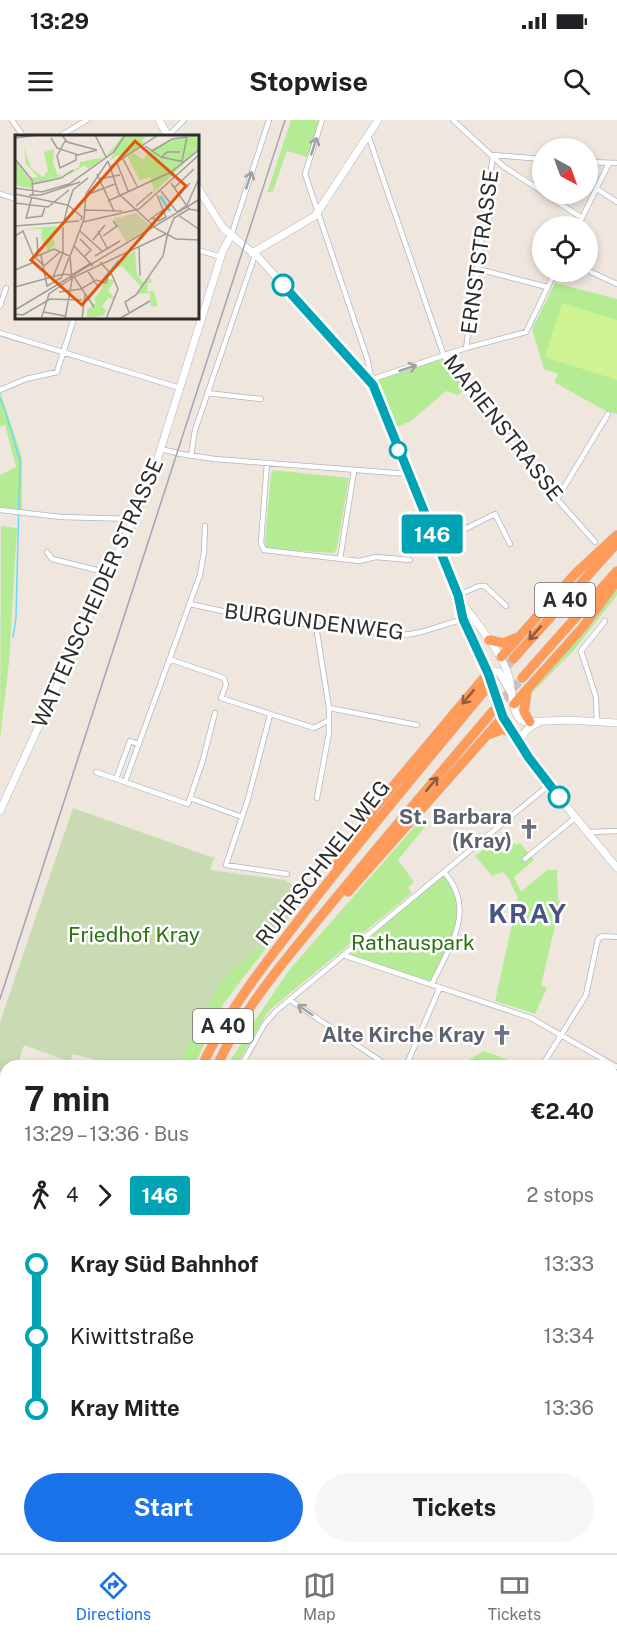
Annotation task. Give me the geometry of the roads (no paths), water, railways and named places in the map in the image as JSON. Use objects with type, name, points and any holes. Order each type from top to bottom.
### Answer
[{"type":"highway","points":[[501,657],[576,573],[617,535]]},
{"type":"highway","name":"A 40","points":[[513,658],[617,543]]},
{"type":"highway","name":"A 40","points":[[522,678],[617,571]]},
{"type":"highway","points":[[514,704],[583,627],[617,581]]},
{"type":"highway","points":[[489,640],[506,642],[519,635]]},
{"type":"highway","points":[[325,885],[340,857],[374,809],[488,673]]},
{"type":"highway","points":[[529,687],[524,706],[525,716],[530,722]]},
{"type":"highway","name":"RUHRSCHNELLWEG","points":[[205,1060],[241,997],[325,885],[485,690]]},
{"type":"highway","name":"RUHRSCHNELLWEG","points":[[220,1060],[249,1008],[314,925],[493,711]]},
{"type":"highway","points":[[314,925],[372,867],[503,717]]},
{"type":"highway","points":[[482,742],[499,730],[505,729],[513,733]]},
{"type":"main road","points":[[159,120],[167,135]]},
{"type":"main road","points":[[254,254],[312,219],[318,213],[378,120]]},
{"type":"main road","points":[[200,191],[217,221],[231,236],[254,254],[373,382],[459,597],[501,657],[511,683],[511,694]]},
{"type":"main road","name":"WATTENSCHEIDER STRASSE","points":[[0,811],[150,483],[221,257],[231,236]]},
{"type":"main road","points":[[459,597],[463,619],[488,673],[503,717],[549,785],[617,868]]},
{"type":"main road","points":[[488,673],[501,657]]},
{"type":"main road","points":[[488,673],[494,671],[500,673],[511,694],[518,718],[524,722],[617,723]]},
{"type":"main road","points":[[496,697],[505,705],[514,704]]},
{"type":"main road","points":[[503,717],[514,704]]},
{"type":"main road","points":[[522,746],[521,739],[526,731],[543,721]]},
{"type":"street","points":[[12,120],[22,135]]},
{"type":"street","points":[[62,135],[87,120]]},
{"type":"street","points":[[169,135],[184,120]]},
{"type":"street","points":[[231,236],[269,120]]},
{"type":"street","points":[[322,120],[305,174],[373,382],[466,348],[526,332],[550,282]]},
{"type":"street","points":[[453,120],[503,166],[532,185]]},
{"type":"street","name":"MARIENSTRASSE","points":[[369,135],[444,356],[557,499],[595,543]]},
{"type":"street","points":[[493,155],[532,158]]},
{"type":"street","name":"ERNSTSTRASSE","points":[[466,348],[493,155]]},
{"type":"street","points":[[598,162],[617,163]]},
{"type":"street","points":[[598,187],[609,163]]},
{"type":"street","points":[[598,190],[617,202]]},
{"type":"street","points":[[0,194],[15,199]]},
{"type":"street","points":[[560,204],[578,216]]},
{"type":"street","points":[[200,251],[221,257]]},
{"type":"street","points":[[191,456],[195,430],[254,254]]},
{"type":"street","points":[[478,269],[547,287]]},
{"type":"street","points":[[598,275],[617,284]]},
{"type":"street","points":[[0,306],[6,288]]},
{"type":"street","points":[[0,390],[42,375],[54,374],[58,369],[73,320]]},
{"type":"street","points":[[0,333],[180,388]]},
{"type":"street","points":[[207,393],[261,399]]},
{"type":"street","points":[[557,499],[608,414]]},
{"type":"street","points":[[161,449],[191,456],[408,474]]},
{"type":"street","points":[[267,463],[261,543],[264,550],[359,561],[376,557],[410,560]]},
{"type":"street","points":[[340,559],[354,471]]},
{"type":"street","points":[[3,511],[72,518],[134,519]]},
{"type":"street","points":[[436,544],[495,513],[510,544]]},
{"type":"street","points":[[125,782],[200,575],[205,526]]},
{"type":"street","points":[[47,552],[52,559],[109,573]]},
{"type":"street","points":[[459,597],[482,586],[506,606]]},
{"type":"street","name":"BURGUNDENWEG","points":[[190,604],[246,616],[403,635],[419,633],[472,618]]},
{"type":"street","points":[[597,722],[596,697],[581,651],[604,621]]},
{"type":"street","points":[[316,626],[329,720],[329,733],[317,798]]},
{"type":"street","points":[[169,659],[213,674],[226,681],[221,698],[314,728],[329,720]]},
{"type":"street","points":[[328,708],[417,725]]},
{"type":"street","points":[[96,772],[188,804],[202,764],[215,713]]},
{"type":"street","points":[[270,715],[242,817],[226,865],[287,874]]},
{"type":"street","points":[[116,779],[130,741],[138,744]]},
{"type":"street","points":[[244,1060],[269,1017],[549,785]]},
{"type":"street","points":[[190,798],[242,817]]},
{"type":"street","points":[[525,859],[576,817]]},
{"type":"street","points":[[589,832],[617,831]]},
{"type":"street","points":[[432,984],[456,930],[460,915],[460,898],[455,884],[444,872]]},
{"type":"street","points":[[546,1060],[586,995],[598,939],[603,936],[617,937]]},
{"type":"street","points":[[343,955],[517,1012],[543,1023],[605,1060]]},
{"type":"street","points":[[408,1060],[440,987]]},
{"type":"street","points":[[290,1000],[379,1060]]},
{"type":"waterway","points":[[0,398],[20,461],[16,618],[13,637]]},
{"type":"tunnel","points":[[487,688],[513,659]]},
{"type":"tunnel","points":[[495,709],[522,678]]},
{"type":"railway","points":[[0,999],[285,120]]},
{"type":"place","name":"St. Barbara (Kray)","points":[[529,829]]},
{"type":"place","name":"Alte Kirche Kray","points":[[502,1035]]},
{"type":"district","name":"KRAY","points":[[528,914]]},
{"type":"park label","name":"Friedhof Kray","points":[[134,935]]},
{"type":"park label","name":"Rathauspark","points":[[413,943]]}]
